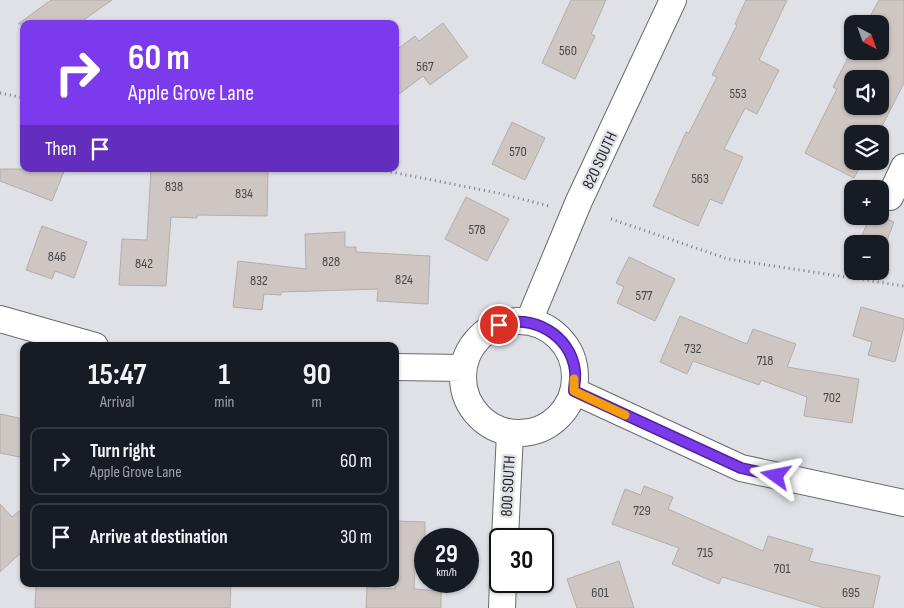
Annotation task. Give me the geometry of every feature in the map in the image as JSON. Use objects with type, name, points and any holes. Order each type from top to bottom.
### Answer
[{"type":"street","name":"820 SOUTH","points":[[529,321],[580,201],[673,0]]},
{"type":"street","points":[[890,197],[904,167]]},
{"type":"street","points":[[0,319],[82,342]]},
{"type":"street","points":[[509,321],[529,321],[550,330],[567,348],[575,371],[574,391],[565,409],[551,423],[530,432],[510,433],[489,425],[474,413],[463,387],[463,368],[474,342],[489,329],[509,321]]},
{"type":"street","points":[[399,367],[463,368]]},
{"type":"street","points":[[574,391],[741,468],[904,503]]},
{"type":"street","name":"800 SOUTH","points":[[506,528],[510,433]]},
{"type":"street","points":[[502,608],[503,593]]},
{"type":"path","points":[[0,93],[20,97]]},
{"type":"path","points":[[391,172],[498,193],[554,207]]},
{"type":"path","points":[[611,218],[728,259],[904,286]]},
{"type":"building","points":[[51,0],[112,0],[84,20],[24,20]]},
{"type":"building","points":[[571,0],[606,0],[591,34],[595,36],[575,79],[542,63]]},
{"type":"building","points":[[746,0],[787,0],[759,60],[779,70],[757,114],[745,108],[724,149],[743,157],[722,204],[710,199],[698,226],[653,206],[686,132],[689,133],[717,77],[712,75],[737,25],[735,24]]},
{"type":"building","points":[[879,0],[904,0],[904,83],[889,112],[889,70],[844,70],[844,115],[888,115],[883,125],[844,125],[844,170],[858,170],[854,178],[805,153],[837,89],[833,87],[847,60],[889,60],[889,15],[871,15]]},
{"type":"building","points":[[443,23],[468,57],[430,85],[423,76],[399,94],[399,48],[415,36],[419,41]]},
{"type":"building","points":[[512,122],[545,138],[525,180],[492,164]]},
{"type":"building","points":[[0,169],[20,169],[20,172],[64,172],[52,201],[0,181]]},
{"type":"building","points":[[151,172],[268,172],[267,216],[197,215],[197,218],[171,217],[166,286],[119,285],[122,239],[147,240]]},
{"type":"building","points":[[466,197],[509,219],[487,261],[445,239]]},
{"type":"building","points":[[889,220],[894,222],[889,235],[862,235],[866,225],[889,225]]},
{"type":"building","points":[[42,226],[87,242],[74,278],[55,271],[52,279],[26,270]]},
{"type":"building","points":[[345,232],[345,247],[356,247],[356,252],[430,256],[428,304],[377,301],[378,289],[281,292],[281,295],[264,294],[262,310],[233,307],[238,261],[306,269],[305,234]]},
{"type":"building","points":[[629,257],[675,279],[655,321],[617,303],[624,287],[616,283]]},
{"type":"building","points":[[861,307],[904,319],[904,327],[895,362],[868,355],[872,342],[853,336]]},
{"type":"building","points":[[680,316],[747,344],[753,329],[796,344],[787,367],[859,379],[852,423],[804,416],[807,397],[761,380],[759,385],[693,361],[687,374],[660,362]]},
{"type":"building","points":[[0,414],[20,418],[20,457],[0,453]]},
{"type":"building","points":[[644,486],[673,497],[668,509],[763,551],[768,536],[813,549],[809,561],[880,576],[873,608],[824,608],[722,577],[719,584],[672,564],[679,548],[612,524],[625,489],[641,495]]},
{"type":"building","points":[[0,504],[12,517],[20,510],[20,554],[0,572]]},
{"type":"building","points":[[399,521],[425,522],[425,528],[414,528],[414,593],[441,593],[441,608],[366,608],[367,587],[395,589],[395,587],[399,587]]},
{"type":"building","points":[[619,561],[634,608],[577,608],[567,579]]},
{"type":"building","points":[[36,587],[231,587],[230,608],[35,608]]},
{"type":"slow traffic","points":[[574,379],[574,391],[625,415]]},
{"type":"route","points":[[499,325],[509,321],[529,321],[550,330],[570,352],[575,371],[574,391],[741,468],[776,476]]}]
